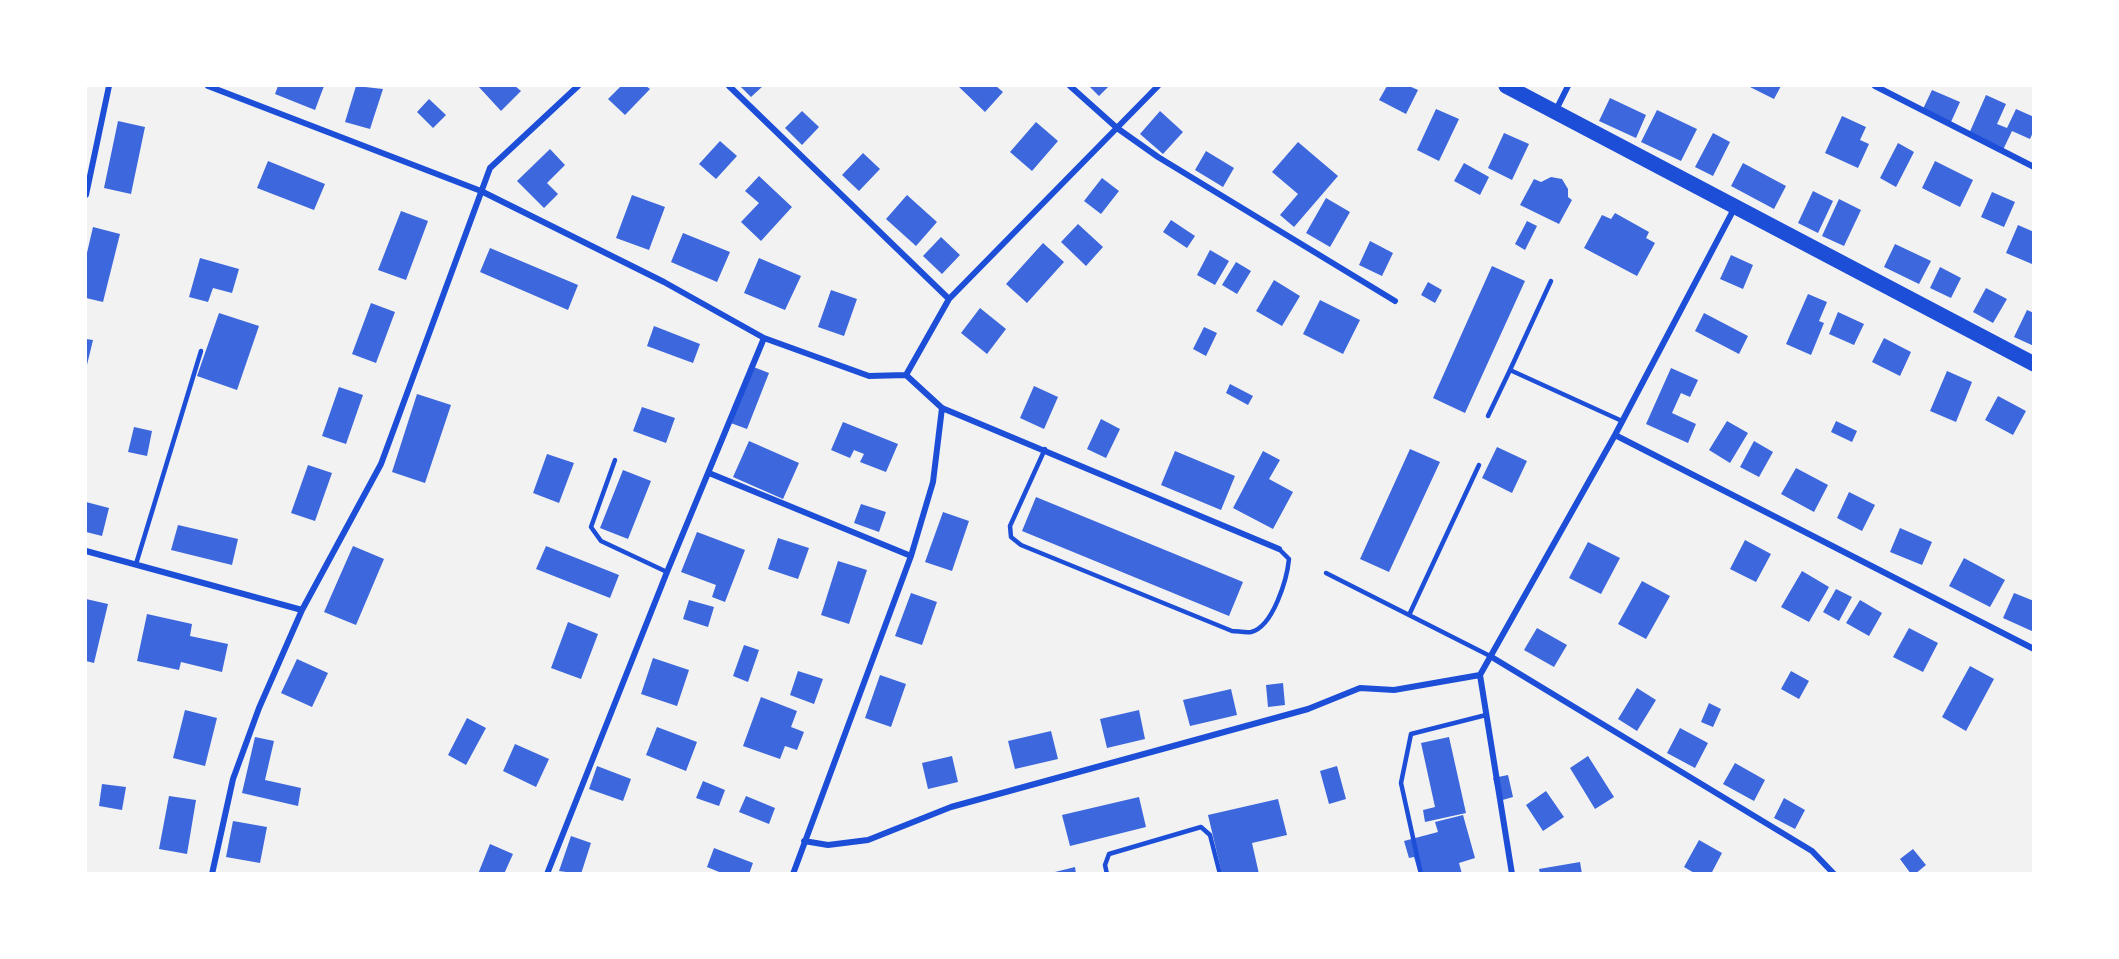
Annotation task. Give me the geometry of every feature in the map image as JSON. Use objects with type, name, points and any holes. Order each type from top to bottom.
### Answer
[{"type":"main road","points":[[1506,86],[2034,364]]},
{"type":"street","points":[[86,195],[109,86]]},
{"type":"street","points":[[208,86],[481,191],[664,282],[764,338],[869,376],[906,375],[942,408],[1045,449],[1278,549]]},
{"type":"street","points":[[212,873],[233,779],[259,708],[302,610],[381,464],[490,168],[578,86]]},
{"type":"street","points":[[729,86],[949,299]]},
{"type":"street","points":[[1070,86],[1117,128],[1158,157],[1395,301]]},
{"type":"street","points":[[906,375],[949,299],[1158,86]]},
{"type":"street","points":[[1555,112],[1568,86]]},
{"type":"street","points":[[1875,86],[2034,167]]},
{"type":"street","points":[[1512,873],[1480,675],[1615,435],[1736,207]]},
{"type":"street","points":[[548,873],[667,572],[764,338]]},
{"type":"street","points":[[793,873],[910,556],[933,482],[942,408]]},
{"type":"street","points":[[1615,435],[2034,649]]},
{"type":"street","points":[[709,473],[910,556]]},
{"type":"street","points":[[86,551],[302,610]]},
{"type":"street","points":[[1490,656],[1812,851],[1834,873]]},
{"type":"street","points":[[804,841],[828,844],[868,840],[951,807],[1308,709],[1360,688],[1394,690],[1480,675]]},
{"type":"lane","points":[[1488,416],[1551,281]]},
{"type":"lane","points":[[136,564],[201,351]]},
{"type":"lane","points":[[1510,370],[1622,421]]},
{"type":"lane","points":[[1045,449],[1010,526],[1011,537],[1021,545],[1232,631],[1252,632],[1268,620],[1287,574],[1289,559],[1278,549]]},
{"type":"lane","points":[[615,460],[591,527],[601,541],[667,572]]},
{"type":"lane","points":[[1410,614],[1479,465]]},
{"type":"lane","points":[[1326,573],[1490,656]]},
{"type":"lane","points":[[1420,873],[1401,783],[1412,734],[1486,715]]},
{"type":"lane","points":[[1107,873],[1105,865],[1109,854],[1201,828],[1210,836],[1220,873]]},
{"type":"building","points":[[278,86],[324,86],[315,110],[275,94]]},
{"type":"building","points":[[356,86],[383,89],[370,129],[345,122]]},
{"type":"building","points":[[478,86],[515,86],[521,91],[501,111]]},
{"type":"building","points":[[621,86],[646,86],[650,89],[625,115],[608,99]]},
{"type":"building","points":[[740,86],[763,86],[751,97]]},
{"type":"building","points":[[958,86],[996,86],[1003,92],[985,112]]},
{"type":"building","points":[[1089,86],[1109,86],[1099,96]]},
{"type":"building","points":[[1387,86],[1409,86],[1418,90],[1406,114],[1379,100]]},
{"type":"building","points":[[1748,86],[1781,86],[1774,99]]},
{"type":"building","points":[[1932,90],[1960,102],[1951,122],[1923,109]]},
{"type":"building","points":[[1986,95],[2006,104],[1997,124],[2007,128],[2016,109],[2034,117],[2034,130],[2030,139],[2012,131],[2002,152],[1968,136]]},
{"type":"building","points":[[1610,98],[1646,115],[1636,138],[1599,121]]},
{"type":"building","points":[[429,99],[446,115],[433,128],[417,112]]},
{"type":"building","points":[[1436,109],[1459,119],[1439,161],[1417,150]]},
{"type":"building","points":[[1657,110],[1697,129],[1681,161],[1641,142]]},
{"type":"building","points":[[802,111],[819,127],[802,145],[785,128]]},
{"type":"building","points":[[1160,111],[1183,132],[1163,154],[1140,134]]},
{"type":"building","points":[[1842,116],[1866,127],[1860,140],[1869,144],[1858,168],[1825,153]]},
{"type":"building","points":[[118,121],[145,127],[131,194],[104,188]]},
{"type":"building","points":[[1036,122],[1058,141],[1032,171],[1010,152]]},
{"type":"building","points":[[1504,133],[1529,144],[1512,180],[1488,168]]},
{"type":"building","points":[[1713,133],[1730,142],[1713,176],[1695,167]]},
{"type":"building","points":[[720,141],[737,156],[716,179],[699,164]]},
{"type":"building","points":[[1298,142],[1338,176],[1294,227],[1280,215],[1298,194],[1272,172]]},
{"type":"building","points":[[1898,143],[1914,152],[1896,187],[1880,178]]},
{"type":"building","points":[[550,149],[565,165],[547,183],[558,194],[544,208],[517,181]]},
{"type":"building","points":[[1206,151],[1234,168],[1223,187],[1195,170]]},
{"type":"building","points":[[863,153],[880,169],[859,191],[842,175]]},
{"type":"building","points":[[268,161],[325,184],[314,210],[257,188]]},
{"type":"building","points":[[1935,161],[1973,180],[1960,207],[1922,188]]},
{"type":"building","points":[[1464,163],[1489,177],[1480,195],[1454,181]]},
{"type":"building","points":[[1743,163],[1786,186],[1774,209],[1731,186]]},
{"type":"building","points":[[759,176],[792,207],[761,241],[741,222],[759,203],[745,191]]},
{"type":"building","points":[[1551,177],[1562,179],[1568,189],[1568,197],[1572,200],[1559,224],[1520,205],[1534,179],[1541,182]]},
{"type":"building","points":[[1102,178],[1119,191],[1101,214],[1084,201]]},
{"type":"building","points":[[1813,191],[1833,201],[1818,233],[1798,223]]},
{"type":"building","points":[[1992,192],[2015,202],[2004,227],[1981,217]]},
{"type":"building","points":[[632,195],[665,207],[649,250],[616,238]]},
{"type":"building","points":[[907,195],[937,222],[916,246],[886,219]]},
{"type":"building","points":[[1326,198],[1350,212],[1330,247],[1306,233]]},
{"type":"building","points":[[1839,199],[1861,210],[1844,246],[1822,236]]},
{"type":"building","points":[[401,211],[428,221],[406,280],[378,270]]},
{"type":"building","points":[[1615,213],[1649,232],[1646,238],[1655,243],[1637,276],[1584,248],[1602,215],[1611,219]]},
{"type":"building","points":[[1171,220],[1195,236],[1187,248],[1163,232]]},
{"type":"building","points":[[1527,221],[1537,226],[1525,250],[1515,244]]},
{"type":"building","points":[[1078,224],[1103,247],[1086,266],[1061,242]]},
{"type":"building","points":[[2018,225],[2034,232],[2032,264],[2006,253]]},
{"type":"building","points":[[93,227],[120,234],[103,302],[86,298],[86,257]]},
{"type":"building","points":[[683,233],[730,252],[717,282],[671,262]]},
{"type":"building","points":[[941,237],[960,255],[942,274],[923,256]]},
{"type":"building","points":[[1370,241],[1393,253],[1382,276],[1359,265]]},
{"type":"building","points":[[1043,243],[1064,262],[1027,303],[1006,284]]},
{"type":"building","points":[[1895,244],[1931,261],[1919,284],[1884,267]]},
{"type":"building","points":[[490,248],[578,285],[568,310],[480,272]]},
{"type":"building","points":[[1210,250],[1229,261],[1215,285],[1197,275]]},
{"type":"building","points":[[1731,255],[1753,265],[1743,289],[1720,279]]},
{"type":"building","points":[[200,258],[239,269],[232,293],[213,288],[208,302],[189,297]]},
{"type":"building","points":[[759,258],[801,276],[785,310],[744,293]]},
{"type":"building","points":[[1236,262],[1251,271],[1237,294],[1222,285]]},
{"type":"building","points":[[1492,266],[1525,281],[1465,413],[1433,398]]},
{"type":"building","points":[[1940,267],[1961,278],[1951,298],[1930,288]]},
{"type":"building","points":[[1274,280],[1300,296],[1282,326],[1256,311]]},
{"type":"building","points":[[1428,282],[1442,290],[1435,303],[1421,295]]},
{"type":"building","points":[[1986,288],[2007,299],[1993,323],[1973,312]]},
{"type":"building","points":[[831,290],[857,299],[844,336],[818,327]]},
{"type":"building","points":[[1808,294],[1827,302],[1819,321],[1824,323],[1811,355],[1786,344]]},
{"type":"building","points":[[1320,300],[1360,320],[1343,354],[1303,334]]},
{"type":"building","points":[[371,303],[395,312],[376,363],[352,354]]},
{"type":"building","points":[[980,308],[1006,329],[987,354],[961,333]]},
{"type":"building","points":[[2027,310],[2034,313],[2034,346],[2014,337]]},
{"type":"building","points":[[1838,312],[1864,324],[1854,345],[1829,334]]},
{"type":"building","points":[[219,313],[259,326],[237,390],[197,376]]},
{"type":"building","points":[[1704,313],[1748,336],[1739,354],[1695,331]]},
{"type":"building","points":[[654,326],[700,344],[693,363],[647,346]]},
{"type":"building","points":[[1204,327],[1217,333],[1206,356],[1193,349]]},
{"type":"building","points":[[1884,338],[1911,352],[1900,376],[1872,362]]},
{"type":"building","points":[[86,339],[93,340],[86,369]]},
{"type":"building","points":[[751,366],[769,373],[747,429],[728,422]]},
{"type":"building","points":[[1671,368],[1698,380],[1690,397],[1681,393],[1672,413],[1696,424],[1688,443],[1646,424]]},
{"type":"building","points":[[1947,371],[1972,382],[1956,422],[1930,411]]},
{"type":"building","points":[[1230,384],[1253,396],[1248,405],[1226,393]]},
{"type":"building","points":[[1034,386],[1058,397],[1044,429],[1020,418]]},
{"type":"building","points":[[339,387],[363,395],[346,444],[322,436]]},
{"type":"building","points":[[417,394],[451,405],[425,483],[392,472]]},
{"type":"building","points":[[1998,396],[2026,411],[2013,435],[1985,420]]},
{"type":"building","points":[[642,407],[675,418],[666,443],[633,431]]},
{"type":"building","points":[[1101,419],[1120,429],[1106,458],[1087,449]]},
{"type":"building","points":[[1727,421],[1748,433],[1730,463],[1709,450]]},
{"type":"building","points":[[1836,421],[1857,431],[1852,442],[1831,432]]},
{"type":"building","points":[[843,422],[898,444],[886,472],[860,462],[864,454],[854,450],[850,458],[831,450]]},
{"type":"building","points":[[134,427],[152,431],[147,456],[128,452]]},
{"type":"building","points":[[749,441],[799,463],[783,499],[733,477]]},
{"type":"building","points":[[1754,441],[1773,452],[1759,477],[1740,467]]},
{"type":"building","points":[[1497,447],[1527,461],[1512,493],[1482,478]]},
{"type":"building","points":[[1410,449],[1440,462],[1389,572],[1360,559]]},
{"type":"building","points":[[1175,451],[1235,476],[1221,510],[1161,485]]},
{"type":"building","points":[[1263,451],[1280,460],[1269,479],[1293,492],[1273,529],[1233,508]]},
{"type":"building","points":[[547,454],[574,463],[559,503],[533,493]]},
{"type":"building","points":[[308,465],[332,473],[315,521],[291,513]]},
{"type":"building","points":[[1796,468],[1828,485],[1814,512],[1781,494]]},
{"type":"building","points":[[623,470],[651,481],[628,539],[600,528]]},
{"type":"building","points":[[1849,492],[1875,505],[1862,531],[1837,518]]},
{"type":"building","points":[[1036,497],[1243,582],[1229,616],[1022,531]]},
{"type":"building","points":[[86,502],[109,508],[102,536],[86,532]]},
{"type":"building","points":[[861,504],[886,512],[879,532],[854,523]]},
{"type":"building","points":[[943,512],[969,521],[952,571],[925,562]]},
{"type":"building","points":[[178,525],[238,539],[232,565],[171,550]]},
{"type":"building","points":[[1900,528],[1932,542],[1922,565],[1890,552]]},
{"type":"building","points":[[697,532],[745,550],[725,602],[712,597],[716,585],[681,572]]},
{"type":"building","points":[[778,538],[809,548],[798,579],[768,569]]},
{"type":"building","points":[[1745,540],[1771,554],[1756,582],[1730,569]]},
{"type":"building","points":[[1588,542],[1620,558],[1601,594],[1569,578]]},
{"type":"building","points":[[353,546],[384,559],[356,625],[324,612]]},
{"type":"building","points":[[546,546],[619,575],[610,598],[536,569]]},
{"type":"building","points":[[1964,558],[2005,580],[1990,607],[1949,586]]},
{"type":"building","points":[[838,561],[867,570],[849,624],[821,615]]},
{"type":"building","points":[[1802,571],[1829,587],[1809,622],[1781,607]]},
{"type":"building","points":[[1642,581],[1670,596],[1646,639],[1618,624]]},
{"type":"building","points":[[1836,589],[1852,597],[1839,621],[1823,612]]},
{"type":"building","points":[[911,593],[937,602],[922,645],[895,636]]},
{"type":"building","points":[[2014,593],[2034,601],[2034,632],[2003,618]]},
{"type":"building","points":[[86,599],[108,604],[94,663],[86,661]]},
{"type":"building","points":[[689,600],[714,607],[708,627],[683,619]]},
{"type":"building","points":[[1860,600],[1882,613],[1869,636],[1846,623]]},
{"type":"building","points":[[147,614],[192,624],[190,636],[228,644],[222,672],[181,662],[179,670],[137,661]]},
{"type":"building","points":[[568,622],[598,634],[581,679],[551,668]]},
{"type":"building","points":[[1537,628],[1567,645],[1554,667],[1524,650]]},
{"type":"building","points":[[1909,628],[1938,643],[1923,672],[1893,657]]},
{"type":"building","points":[[744,645],[759,650],[748,682],[733,676]]},
{"type":"building","points":[[653,658],[689,670],[677,706],[641,694]]},
{"type":"building","points":[[297,659],[328,673],[312,707],[281,693]]},
{"type":"building","points":[[1970,666],[1994,679],[1966,731],[1942,717]]},
{"type":"building","points":[[798,671],[823,679],[814,704],[790,695]]},
{"type":"building","points":[[1791,671],[1809,681],[1799,699],[1781,689]]},
{"type":"building","points":[[880,675],[906,684],[891,727],[865,718]]},
{"type":"building","points":[[1283,683],[1285,705],[1268,707],[1266,685]]},
{"type":"building","points":[[1637,688],[1656,700],[1637,731],[1618,719]]},
{"type":"building","points":[[1231,689],[1237,715],[1190,726],[1183,700]]},
{"type":"building","points":[[761,697],[797,711],[791,727],[804,732],[797,750],[785,746],[780,759],[743,746]]},
{"type":"building","points":[[1709,703],[1721,709],[1713,727],[1701,722]]},
{"type":"building","points":[[185,710],[217,718],[205,766],[173,758]]},
{"type":"building","points":[[1139,710],[1145,739],[1107,748],[1100,719]]},
{"type":"building","points":[[467,718],[486,728],[466,765],[448,755]]},
{"type":"building","points":[[657,727],[697,742],[686,771],[646,755]]},
{"type":"building","points":[[1680,728],[1708,743],[1695,768],[1667,753]]},
{"type":"building","points":[[1051,731],[1058,759],[1015,769],[1008,741]]},
{"type":"building","points":[[255,737],[274,741],[265,780],[301,788],[298,806],[242,793]]},
{"type":"building","points":[[1449,737],[1466,813],[1425,822],[1423,810],[1435,807],[1421,743]]},
{"type":"building","points":[[515,744],[549,759],[536,787],[503,771]]},
{"type":"building","points":[[952,756],[958,782],[928,789],[922,763]]},
{"type":"building","points":[[1588,756],[1614,797],[1595,809],[1570,768]]},
{"type":"building","points":[[1735,763],[1765,780],[1754,801],[1723,784]]},
{"type":"building","points":[[597,766],[631,779],[623,801],[589,789]]},
{"type":"building","points":[[1337,766],[1346,799],[1329,804],[1320,771]]},
{"type":"building","points":[[1508,775],[1513,797],[1499,801],[1493,778]]},
{"type":"building","points":[[703,781],[725,790],[719,806],[696,798]]},
{"type":"building","points":[[102,784],[126,787],[122,810],[99,806]]},
{"type":"building","points":[[1546,791],[1564,817],[1543,831],[1526,805]]},
{"type":"building","points":[[169,796],[196,800],[187,854],[159,849]]},
{"type":"building","points":[[746,796],[775,808],[769,824],[739,812]]},
{"type":"building","points":[[1139,797],[1146,827],[1070,846],[1062,815]]},
{"type":"building","points":[[1784,798],[1805,810],[1795,829],[1774,818]]},
{"type":"building","points":[[1278,799],[1287,835],[1252,843],[1259,874],[1222,874],[1208,815]]},
{"type":"building","points":[[1463,815],[1475,858],[1459,863],[1462,874],[1419,874],[1414,857],[1409,858],[1404,841],[1438,832],[1435,822]]},
{"type":"building","points":[[233,821],[267,827],[260,863],[226,857]]},
{"type":"building","points":[[571,836],[591,843],[581,874],[559,871]]},
{"type":"building","points":[[1699,840],[1722,853],[1711,874],[1696,874],[1684,867]]},
{"type":"building","points":[[490,844],[513,854],[504,874],[478,874]]},
{"type":"building","points":[[714,848],[753,863],[749,874],[724,874],[707,867]]},
{"type":"building","points":[[1913,849],[1926,865],[1915,874],[1911,874],[1900,859]]},
{"type":"building","points":[[1580,862],[1582,874],[1540,874],[1539,869]]},
{"type":"building","points":[[1075,867],[1076,874],[1051,874],[1051,873]]}]
